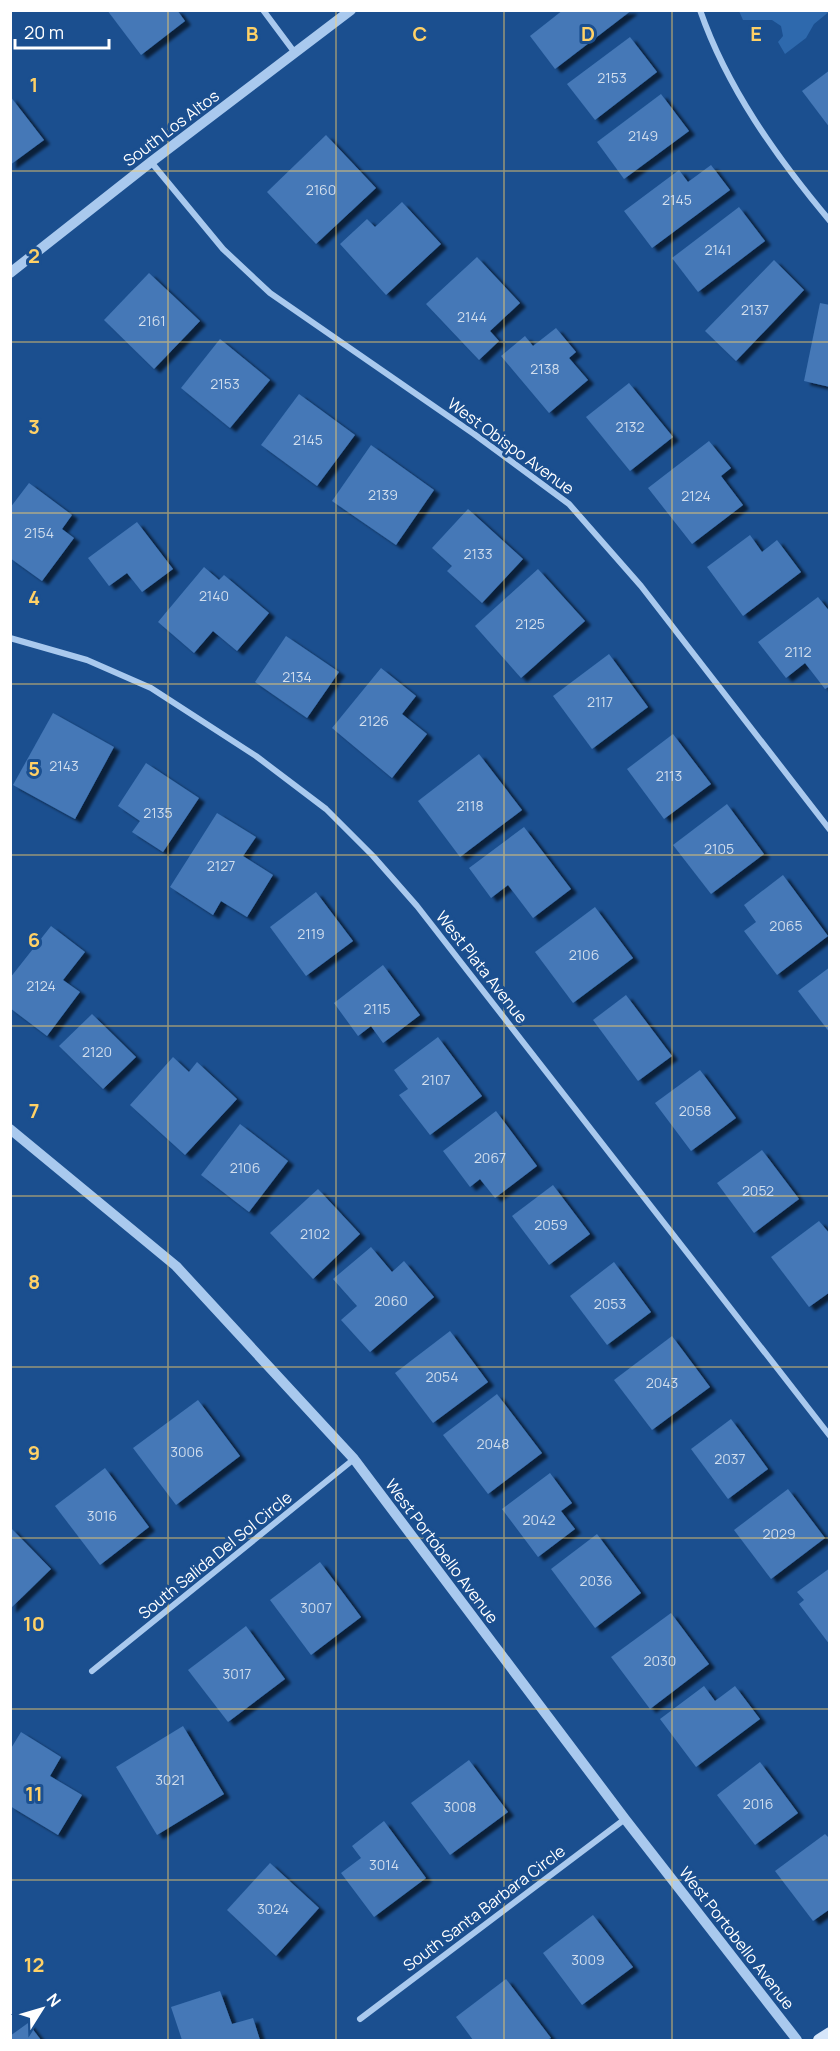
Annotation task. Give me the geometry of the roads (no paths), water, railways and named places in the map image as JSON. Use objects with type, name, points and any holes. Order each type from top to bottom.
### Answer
[{"type":"main road","points":[[819,2040],[830,2033]]},
{"type":"street","points":[[263,10],[295,53]]},
{"type":"street","name":"South Los Altos","points":[[10,273],[351,10]]},
{"type":"street","points":[[700,10],[711,41],[748,110],[796,181],[830,221]]},
{"type":"street","name":"West Obispo Avenue","points":[[151,162],[223,249],[270,293],[474,434],[569,504],[640,586],[830,830]]},
{"type":"street","name":"West Plata Avenue","points":[[10,638],[87,660],[151,688],[256,756],[326,809],[373,856],[417,906],[830,1436]]},
{"type":"street","name":"West Portobello Avenue","points":[[10,1129],[176,1266],[354,1459],[625,1819],[797,2040]]},
{"type":"street","name":"South Salida Del Sol Circle","points":[[92,1671],[354,1459]]},
{"type":"street","name":"South Santa Barbara Circle","points":[[360,2019],[625,1819]]}]
